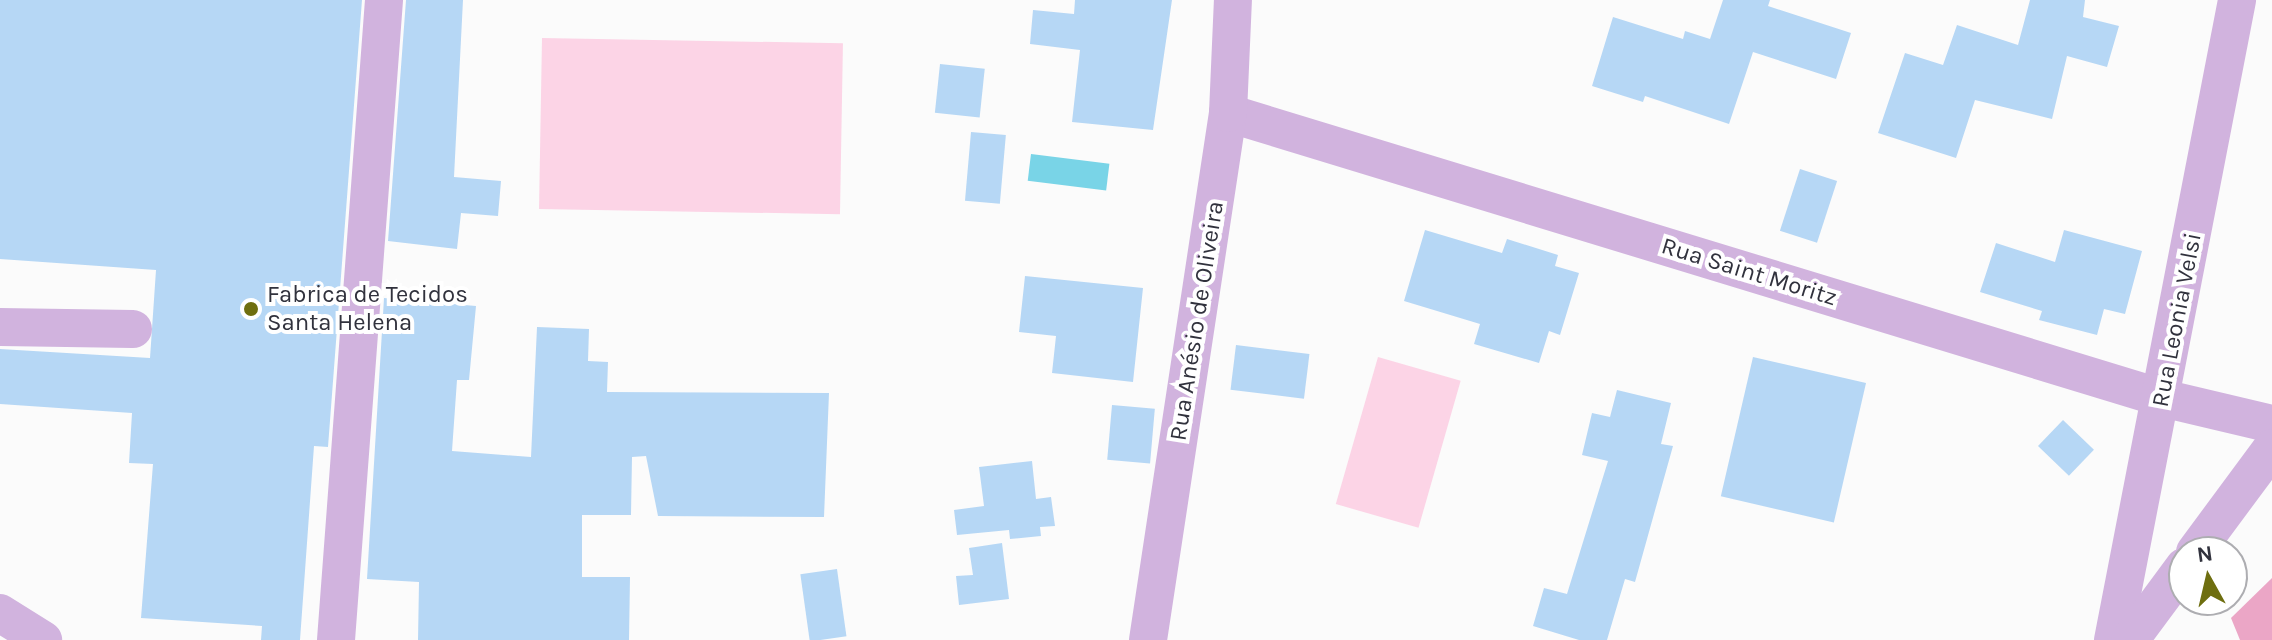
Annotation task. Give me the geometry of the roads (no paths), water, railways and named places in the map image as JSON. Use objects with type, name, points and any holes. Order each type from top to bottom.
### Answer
[{"type":"street","points":[[336,640],[384,0]]},
{"type":"street","name":"Rua Anésio de Oliveira","points":[[1148,640],[1228,113],[1233,0]]},
{"type":"street","name":"Rua Leonia Velsi","points":[[2113,640],[2237,0]]},
{"type":"street","name":"Rua Saint Moritz","points":[[1228,113],[2162,398],[2272,424]]},
{"type":"street","points":[[0,327],[133,329]]},
{"type":"street","points":[[2207,536],[2272,448]]},
{"type":"street","points":[[2130,640],[2168,589]]},
{"type":"street","points":[[0,613],[43,640]]},
{"type":"water","points":[[1031,154],[1109,164],[1106,190],[1028,181]]},
{"type":"place","name":"Fabrica de Tecidos Santa Helena","points":[[251,309]]}]
